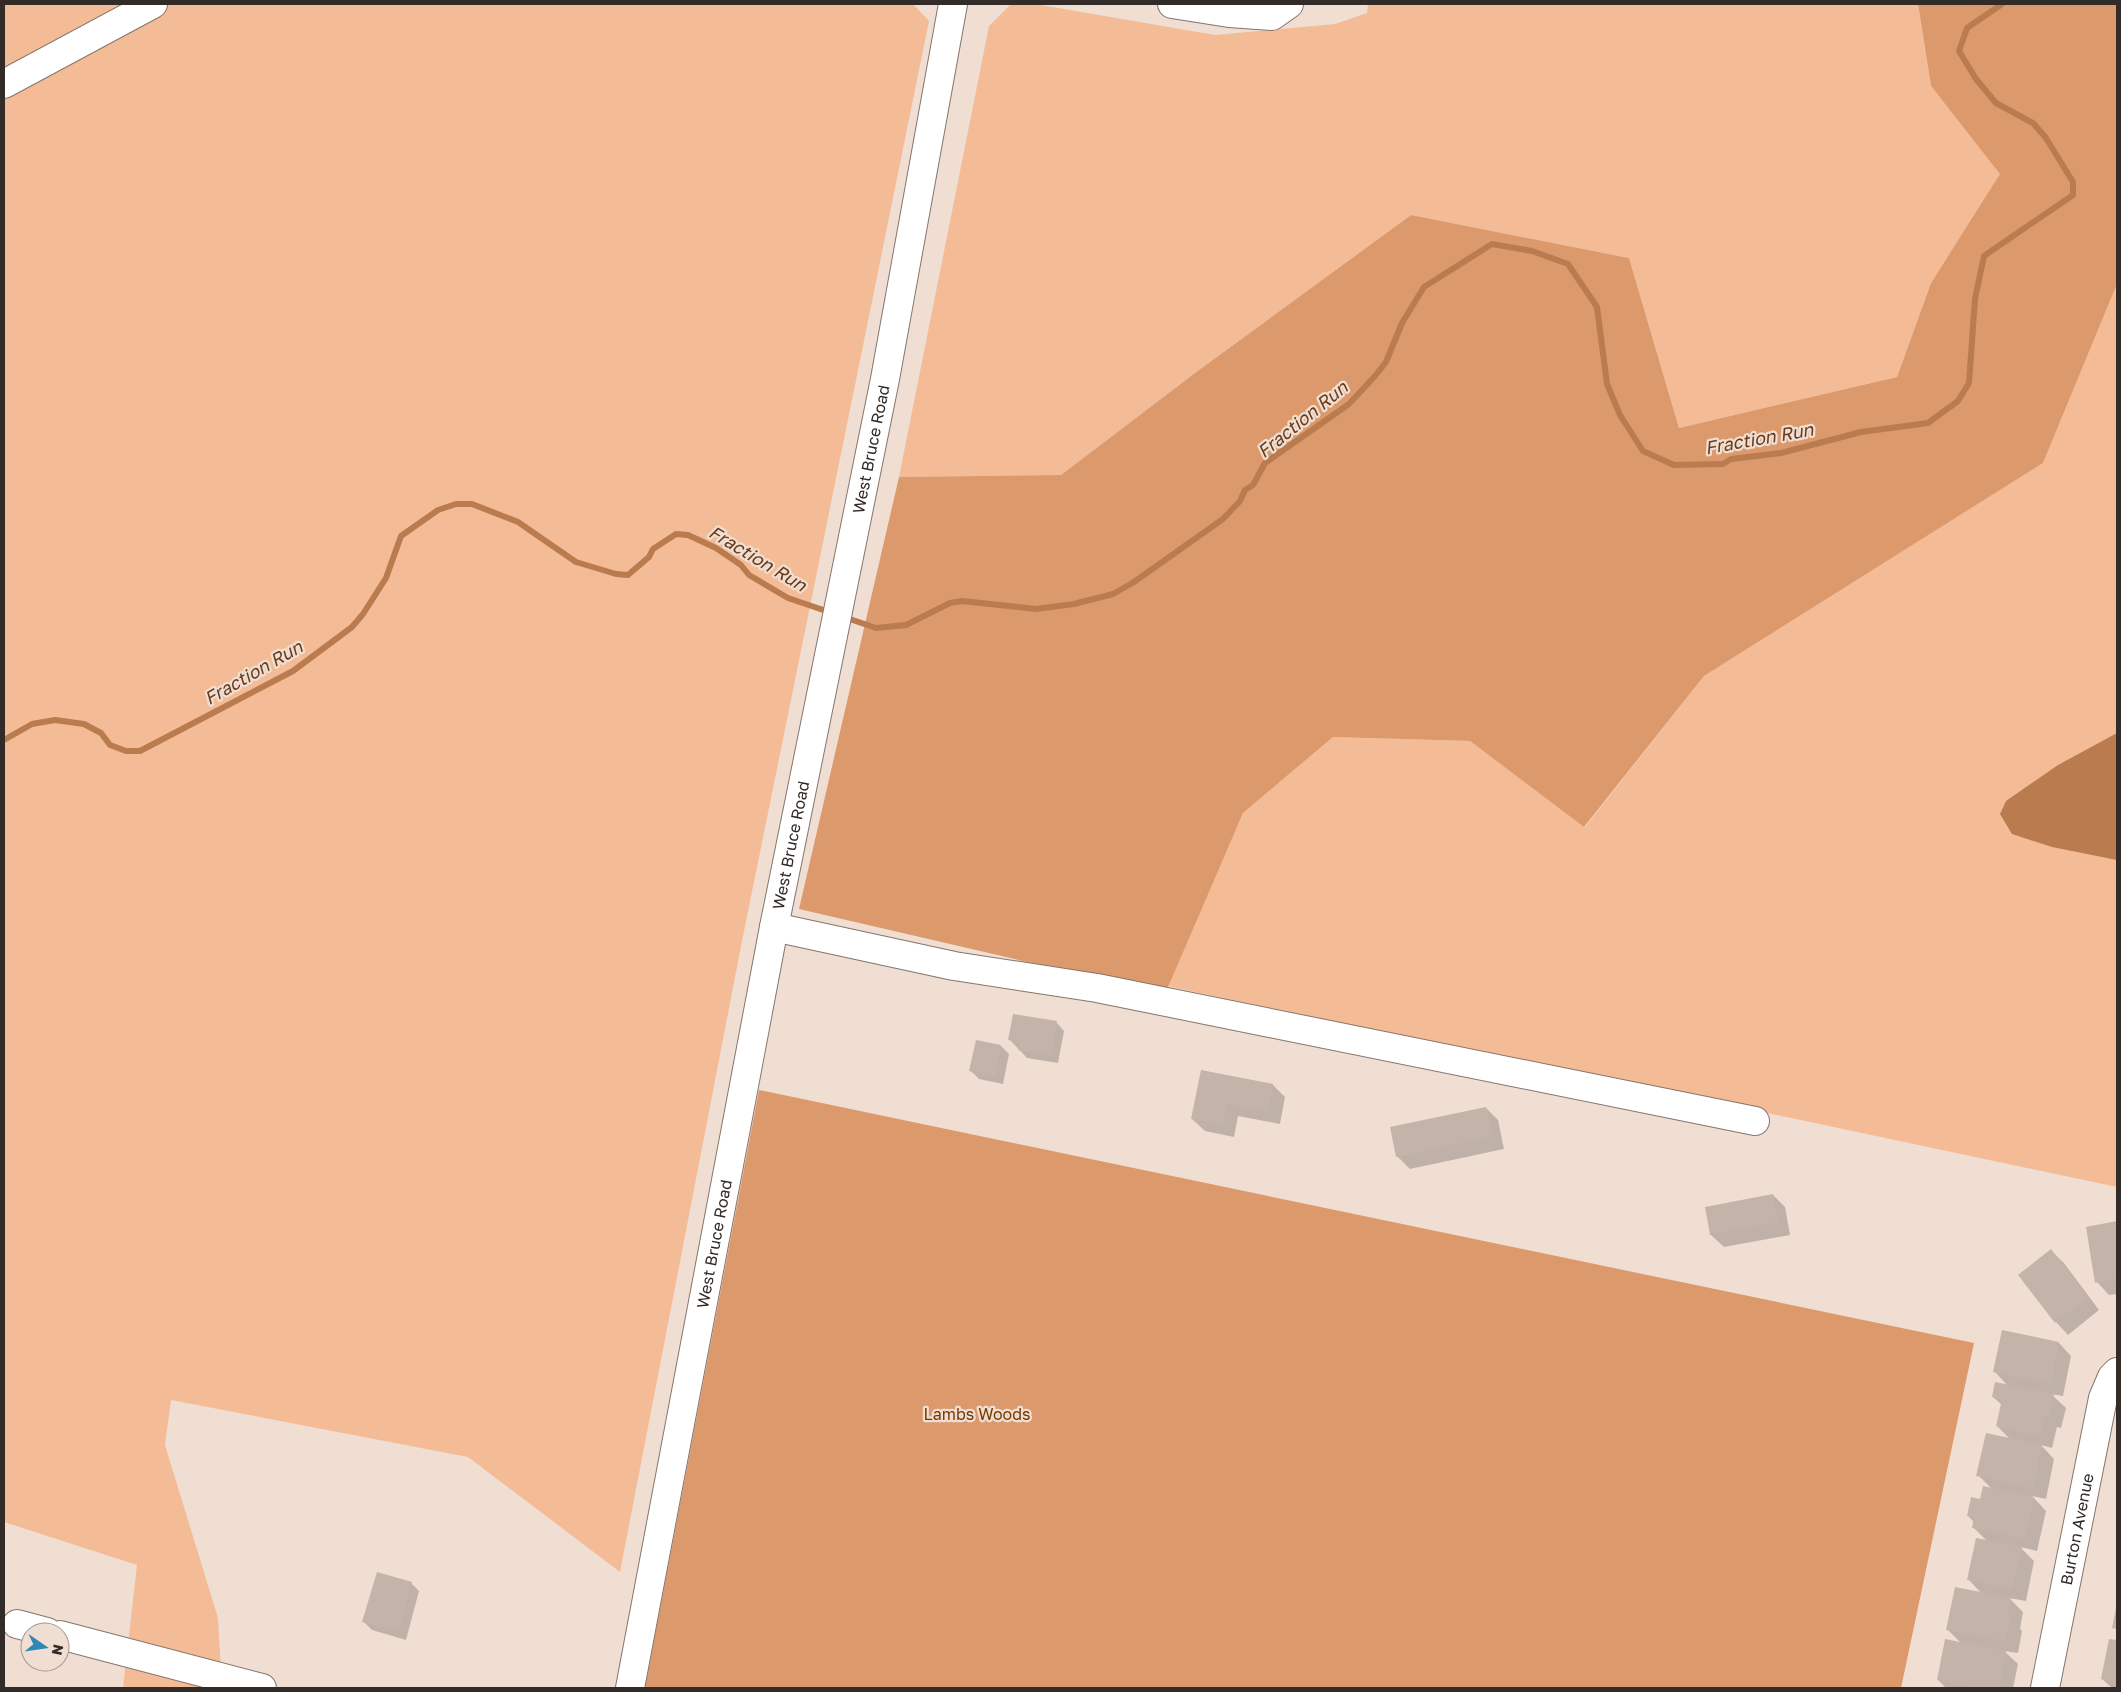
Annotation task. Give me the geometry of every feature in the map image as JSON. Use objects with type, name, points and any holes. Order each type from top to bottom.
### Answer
[{"type":"street","points":[[4,84],[153,4]]},
{"type":"street","name":"West Bruce Road","points":[[630,1688],[774,927],[885,379],[952,4]]},
{"type":"street","points":[[1178,4],[1228,13],[1272,16],[1289,4]]},
{"type":"street","points":[[774,927],[954,966],[1097,988],[1755,1121]]},
{"type":"street","name":"Burton Avenue","points":[[2045,1688],[2103,1398],[2112,1377],[2117,1372]]},
{"type":"street","points":[[16,1624],[20,1625]]},
{"type":"street","points":[[70,1638],[262,1688]]},
{"type":"shaded area","points":[[4,4],[913,4],[929,21],[742,941],[620,1572],[468,1457],[171,1400],[165,1445],[218,1618],[222,1688],[123,1688],[137,1565],[4,1522]]},
{"type":"shaded area","points":[[1011,4],[1035,4],[1215,35],[1335,24],[1367,13],[1368,4],[1918,4],[1931,86],[2001,174],[1931,283],[1897,377],[1679,428],[1629,258],[1411,215],[1199,370],[1061,475],[899,477],[989,26]]},
{"type":"shaded area","points":[[2117,284],[2117,1187],[1167,986],[1243,813],[1333,737],[1470,741],[1585,827],[1704,676],[2043,463]]},
{"type":"shaded area","points":[[2117,733],[2117,860],[2052,847],[2012,834],[2000,814],[2006,801],[2058,765]]},
{"type":"green space","points":[[1918,4],[2117,4],[2117,284],[2043,463],[1704,676],[1584,827],[1470,741],[1333,737],[1243,813],[1165,994],[799,909],[899,477],[1061,475],[1199,370],[1411,215],[1629,258],[1679,428],[1897,377],[1931,283],[2000,174],[1931,86]]},
{"type":"green space","name":"Lambs Woods","points":[[759,1090],[1974,1343],[1901,1688],[645,1688]]},
{"type":"building","points":[[1013,1014],[1057,1021],[1051,1056],[1018,1050],[1019,1042],[1008,1040]]},
{"type":"building","points":[[976,1040],[1001,1045],[995,1076],[969,1071]]},
{"type":"building","points":[[1201,1070],[1273,1084],[1268,1112],[1226,1104],[1222,1125],[1191,1119]]},
{"type":"building","points":[[1486,1107],[1492,1136],[1396,1157],[1390,1127]]},
{"type":"building","points":[[1773,1194],[1778,1222],[1710,1235],[1705,1207]]},
{"type":"building","points":[[2117,1221],[2117,1281],[2115,1279],[2095,1283],[2086,1227]]},
{"type":"building","points":[[2051,1249],[2088,1297],[2055,1323],[2018,1275]]},
{"type":"building","points":[[2002,1330],[2059,1342],[2051,1384],[1993,1372]]},
{"type":"building","points":[[1995,1382],[2054,1394],[2049,1416],[2044,1415],[2040,1436],[1996,1426],[2002,1399],[1992,1397]]},
{"type":"building","points":[[1986,1433],[2042,1445],[2033,1488],[1976,1476]]},
{"type":"building","points":[[1983,1486],[2034,1497],[2025,1539],[1972,1528],[1974,1517],[1967,1516],[1971,1497],[1980,1499]]},
{"type":"building","points":[[1976,1538],[2022,1547],[2013,1589],[1967,1580]]},
{"type":"building","points":[[377,1572],[412,1582],[398,1632],[362,1622]]},
{"type":"building","points":[[1955,1587],[2011,1598],[2007,1617],[2010,1618],[2006,1641],[1946,1630]]},
{"type":"building","points":[[2117,1608],[2117,1629],[2112,1628]]},
{"type":"building","points":[[1945,1639],[2006,1651],[1999,1688],[1977,1688],[1937,1680]]},
{"type":"building","points":[[2109,1639],[2117,1640],[2117,1682],[2101,1679]]},
{"type":"waterway","name":"Fraction Run","points":[[844,617],[876,628],[906,625],[950,603],[962,601],[1036,609],[1074,604],[1113,594],[1134,582],[1223,519],[1240,501],[1245,490],[1253,485],[1265,463],[1349,404],[1386,362],[1402,323],[1424,287],[1492,244],[1532,251],[1568,264],[1597,307],[1607,384],[1620,415],[1643,451],[1674,465],[1723,464],[1731,459],[1781,453],[1861,432],[1928,423],[1958,401],[1969,383],[1975,299],[1984,256],[2073,195],[2073,182],[2046,138],[2033,123],[1996,103],[1976,79],[1959,51],[1967,28],[2002,4]]},
{"type":"waterway","name":"Fraction Run","points":[[4,740],[32,724],[55,720],[84,724],[101,733],[110,745],[126,751],[140,751],[293,671],[352,627],[363,614],[386,578],[401,536],[438,510],[456,504],[472,504],[518,522],[576,562],[616,574],[628,575],[649,557],[653,549],[676,534],[688,535],[716,548],[741,565],[749,575],[788,598],[832,613]]}]
